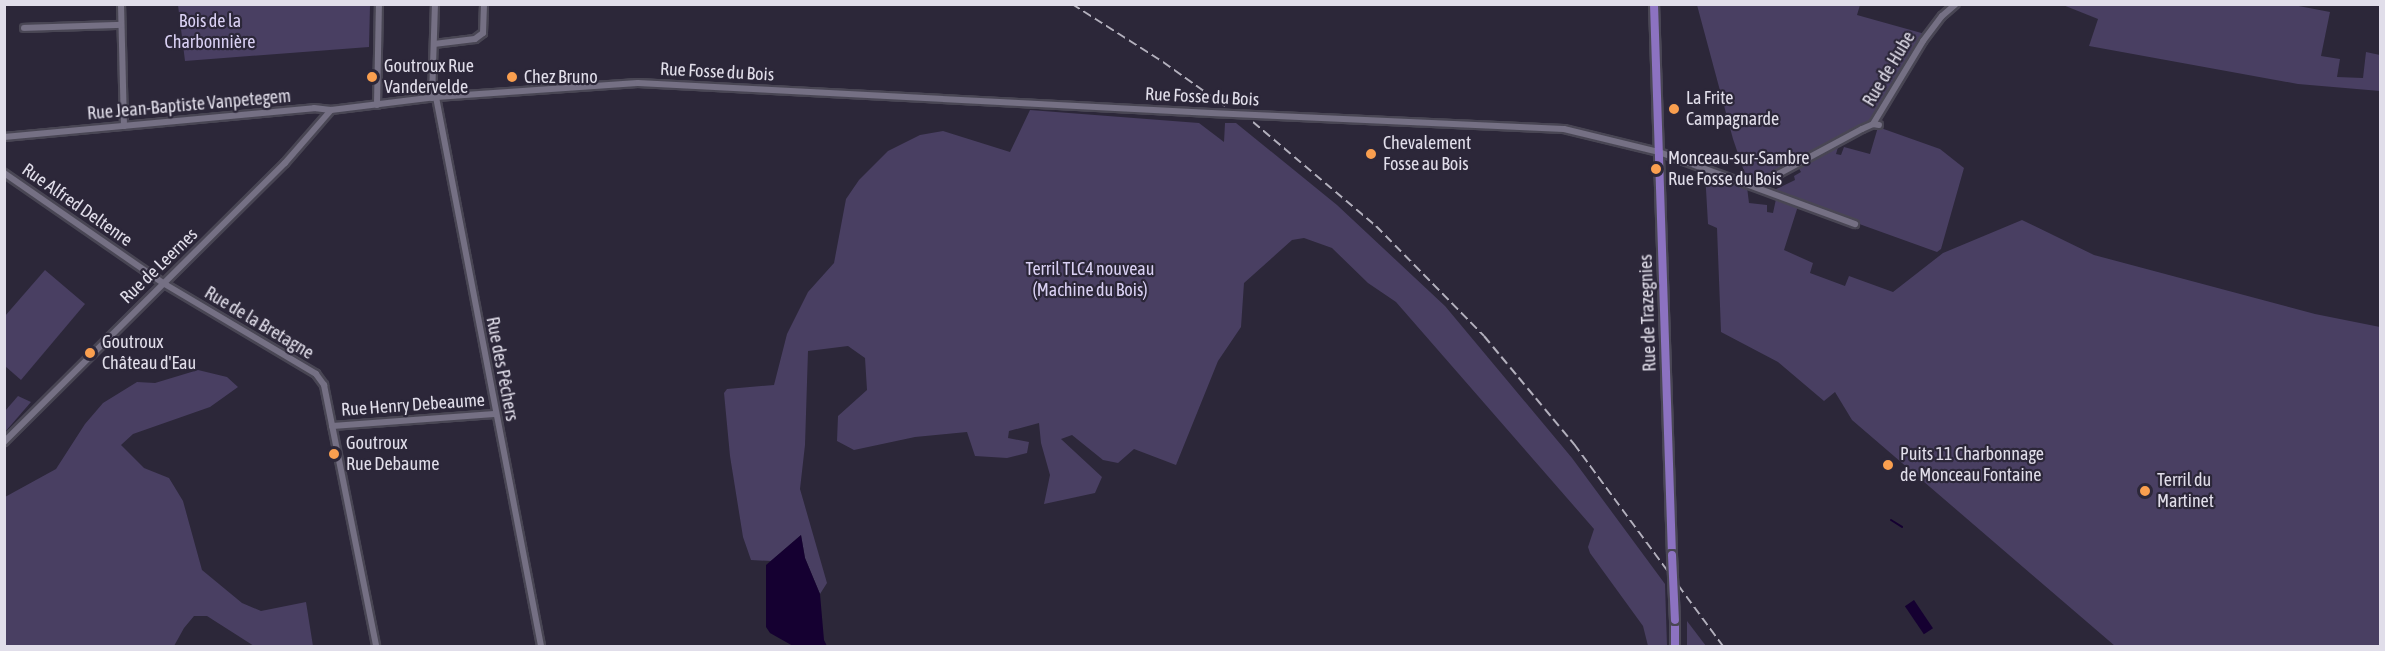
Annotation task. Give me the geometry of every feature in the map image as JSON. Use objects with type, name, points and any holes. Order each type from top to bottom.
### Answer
[{"type":"main road","name":"Rue de Trazegnies","points":[[1654,4],[1675,646]]},
{"type":"street","points":[[121,4],[124,126]]},
{"type":"street","points":[[377,105],[380,4]]},
{"type":"street","name":"Rue des Pêchers","points":[[435,4],[434,98],[541,646]]},
{"type":"street","points":[[434,44],[475,39],[483,33],[484,4]]},
{"type":"street","name":"Rue de Hube","points":[[1756,186],[1876,124],[1923,41],[1942,16],[1956,4]]},
{"type":"street","points":[[24,28],[121,25]]},
{"type":"street","name":"Rue Fosse du Bois","points":[[434,98],[638,83],[1211,113],[1549,127],[1585,132],[1659,152],[1756,186],[1762,192],[1855,224]]},
{"type":"street","name":"Rue Jean-Baptiste Vanpetegem","points":[[4,137],[314,108],[331,110],[434,98]]},
{"type":"street","name":"Rue de Leernes","points":[[4,442],[285,163],[331,110]]},
{"type":"street","name":"Rue Alfred Deltenre","points":[[4,173],[163,283]]},
{"type":"street","name":"Rue de la Bretagne","points":[[163,283],[316,374],[324,385],[376,646]]},
{"type":"street","name":"Rue Henry Debeaume","points":[[333,426],[495,414]]},
{"type":"green space","points":[[2288,4],[2330,12],[2321,56],[2340,59],[2337,77],[2363,78],[2366,52],[2380,55],[2380,91],[2298,84],[2089,46],[2098,19],[2063,5]]},
{"type":"green space","name":"Bois de la Charbonnière","points":[[178,5],[370,5],[369,47],[185,61]]},
{"type":"green space","points":[[1697,5],[1860,5],[1857,15],[1925,34],[1872,121],[1759,181],[1754,181],[1747,180],[1733,139]]},
{"type":"green space","name":"Terril TLC4 nouveau (Machine du Bois)","points":[[1030,110],[1199,123],[1224,142],[1225,123],[1236,123],[1337,205],[1445,306],[1572,458],[1665,584],[1667,646],[1648,646],[1643,626],[1590,553],[1588,547],[1594,529],[1396,302],[1368,283],[1332,248],[1304,238],[1292,240],[1244,283],[1241,327],[1218,361],[1176,465],[1134,449],[1118,463],[1103,460],[1072,435],[1061,439],[1102,477],[1095,493],[1044,504],[1050,475],[1041,443],[1039,423],[1009,431],[1008,438],[1029,442],[1027,453],[1007,458],[975,456],[967,432],[915,437],[854,450],[837,441],[838,416],[867,390],[865,358],[848,346],[808,351],[805,445],[800,489],[827,583],[820,594],[805,558],[801,535],[771,561],[751,560],[743,537],[730,456],[724,393],[727,389],[774,385],[787,334],[808,292],[834,263],[846,199],[859,180],[888,151],[920,135],[943,131],[1010,152]]},
{"type":"green space","points":[[1878,127],[1940,149],[1964,168],[1941,249],[1937,252],[1770,192],[1795,180],[1794,176],[1801,172],[1798,167],[1839,144],[1836,154],[1841,155],[1844,147],[1870,154]]},
{"type":"green space","points":[[1705,172],[1747,187],[1749,203],[1767,205],[1767,212],[1773,213],[1776,199],[1798,206],[1784,250],[1813,263],[1810,273],[1845,286],[1849,276],[1893,292],[1943,253],[2022,220],[2094,255],[2315,314],[2380,327],[2380,646],[2115,646],[1852,420],[1835,392],[1824,401],[1778,362],[1721,332],[1717,228],[1708,224]]},
{"type":"green space","points":[[45,270],[85,304],[21,380],[5,366],[5,316]]},
{"type":"green space","points":[[198,370],[227,377],[238,387],[210,407],[133,434],[121,445],[144,468],[169,478],[183,501],[202,570],[242,603],[261,611],[306,602],[313,646],[254,646],[207,616],[194,616],[174,646],[5,646],[5,497],[56,469],[85,424],[103,403],[137,382],[155,383]]},
{"type":"green space","points":[[18,396],[31,402],[5,432],[5,411]]},
{"type":"green space","points":[[1687,621],[1706,646],[1687,646]]},
{"type":"shaded area","points":[[801,535],[805,558],[820,594],[824,640],[827,646],[793,646],[770,633],[766,627],[766,565]]},
{"type":"shaded area","points":[[1914,600],[1933,628],[1924,634],[1905,606]]},
{"type":"waterway","points":[[1891,520],[1902,527]]},
{"type":"railway","points":[[1072,4],[1163,62],[1225,106]]},
{"type":"railway","points":[[1253,122],[1376,226],[1484,336],[1574,444],[1723,646]]},
{"type":"place","name":"Goutroux Rue Vandervelde","points":[[372,77]]},
{"type":"place","name":"Chez Bruno","points":[[512,77]]},
{"type":"place","name":"La Frite Campagnarde","points":[[1674,109]]},
{"type":"place","name":"Chevalement Fosse au Bois","points":[[1371,154]]},
{"type":"place","name":"Monceau-sur-Sambre Rue Fosse du Bois","points":[[1656,169]]},
{"type":"place","name":"Goutroux Château d'Eau","points":[[90,353]]},
{"type":"place","name":"Goutroux Rue Debaume","points":[[334,454]]},
{"type":"place","name":"Puits 11 Charbonnage de Monceau Fontaine","points":[[1888,465]]},
{"type":"place","name":"Terril du Martinet","points":[[2145,491]]}]
